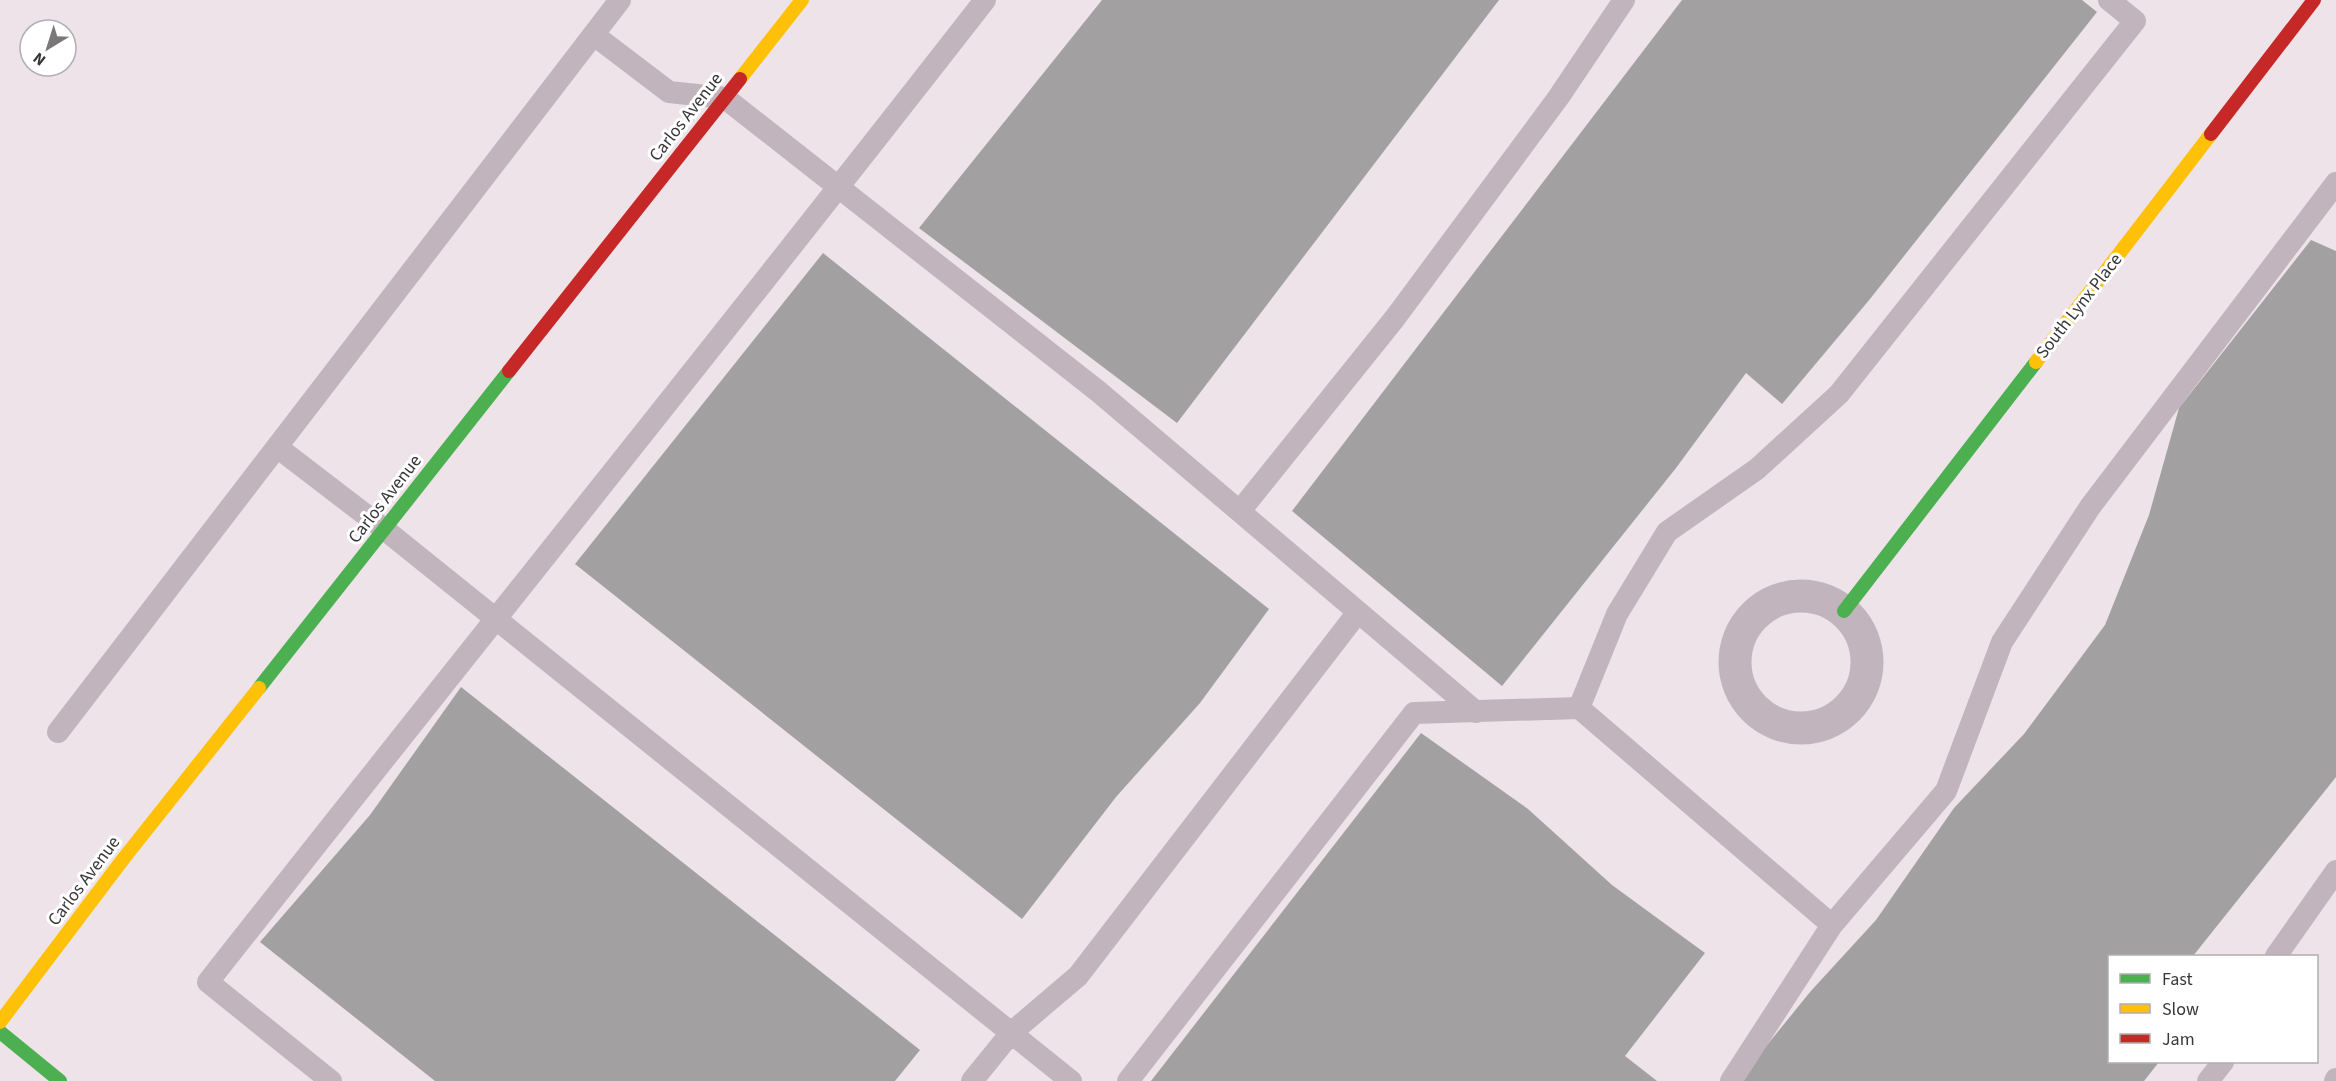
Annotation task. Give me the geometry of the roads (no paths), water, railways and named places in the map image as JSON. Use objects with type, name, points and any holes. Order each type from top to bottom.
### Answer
[{"type":"street","name":"Carlos Avenue","points":[[0,1022],[124,858],[802,0]]},
{"type":"street","name":"South Lynx Place","points":[[1844,611],[2313,0]]},
{"type":"street","points":[[1795,596],[1821,598],[1844,611],[1861,632],[1868,657],[1866,682],[1853,705],[1833,722],[1808,729],[1782,726],[1758,714],[1742,694],[1734,669],[1737,642],[1750,620],[1770,603],[1795,596]]},
{"type":"street","points":[[0,1032],[60,1081]]},
{"type":"lane","points":[[58,732],[620,0]]},
{"type":"lane","points":[[331,1081],[208,982],[494,618],[839,188],[985,0]]},
{"type":"lane","points":[[1240,511],[1395,318],[1558,98],[1624,0]]},
{"type":"lane","points":[[1579,708],[1617,614],[1667,532],[1757,469],[1839,394],[2135,21],[2109,0]]},
{"type":"lane","points":[[594,34],[669,92],[724,98],[1099,392],[1476,712]]},
{"type":"lane","points":[[1731,1081],[1832,925],[1946,791],[2002,642],[2090,507],[2336,183]]},
{"type":"lane","points":[[277,447],[384,529],[1071,1081]]},
{"type":"lane","points":[[972,1081],[1011,1033],[1078,976],[1358,612]]},
{"type":"lane","points":[[1128,1081],[1414,714],[1579,708],[1832,925]]},
{"type":"lane","points":[[2277,955],[2336,871]]},
{"type":"lane","points":[[2208,1081],[2222,1063]]}]
